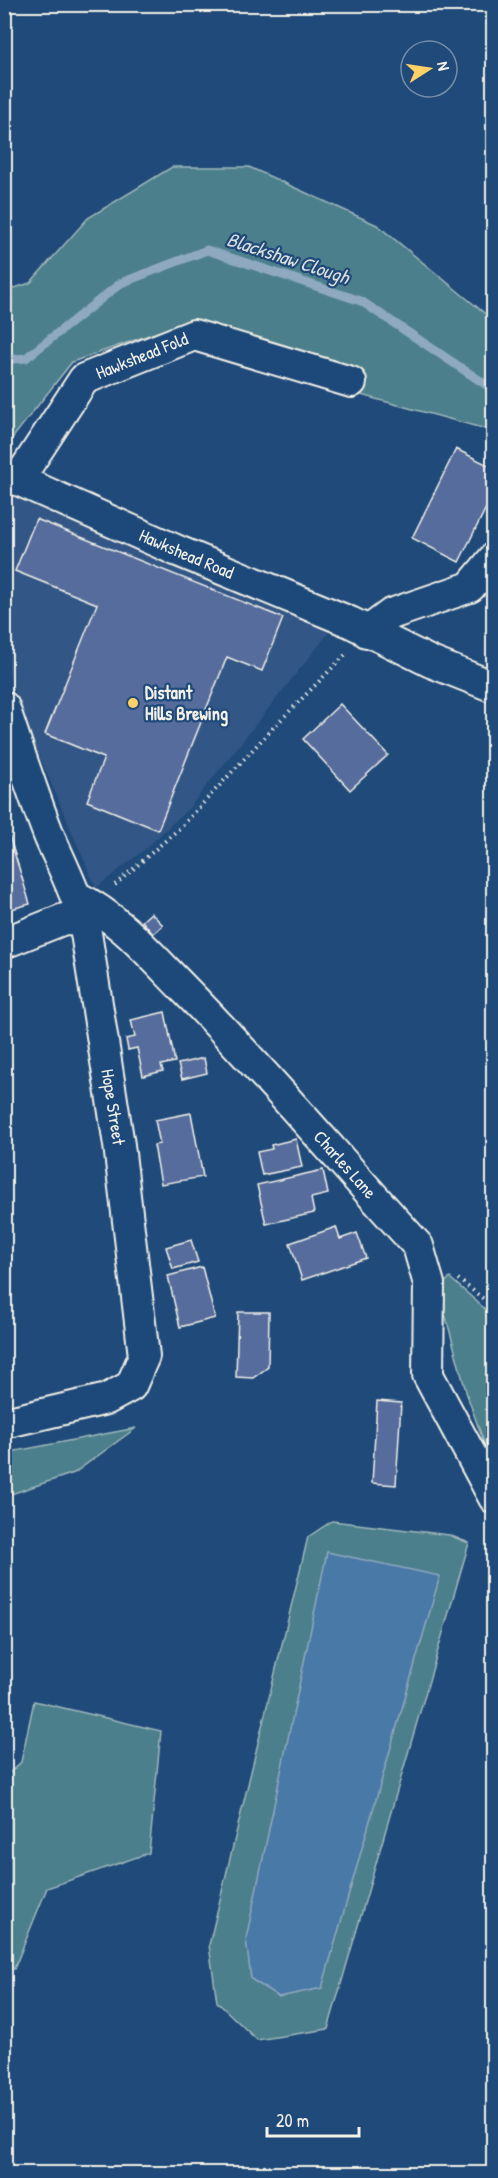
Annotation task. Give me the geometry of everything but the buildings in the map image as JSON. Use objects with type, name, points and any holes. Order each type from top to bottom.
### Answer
[{"type":"street","name":"Hawkshead Fold","points":[[11,479],[84,379],[194,335],[351,382]]},
{"type":"street","name":"Hawkshead Road","points":[[11,479],[350,622],[431,662],[494,687]]},
{"type":"street","points":[[368,632],[391,614],[470,587],[494,558]]},
{"type":"street","name":"Hope Street","points":[[4,707],[51,839],[84,907],[119,1145],[144,1356],[131,1386],[107,1399],[4,1423]]},
{"type":"street","points":[[4,943],[64,919],[84,907]]},
{"type":"street","name":"Charles Lane","points":[[84,907],[135,939],[234,1041],[418,1246],[429,1284],[428,1375],[494,1497]]},
{"type":"path","points":[[84,907],[182,826],[270,731],[368,632]]},
{"type":"shaded area","points":[[5,496],[37,499],[335,625],[189,808],[144,850],[96,888],[30,734],[5,665]]},
{"type":"shaded area","points":[[327,1552],[440,1576],[322,1988],[279,1997],[251,1979],[246,1939]]},
{"type":"green space","points":[[172,167],[249,167],[377,225],[493,320],[493,431],[361,395],[367,376],[189,321],[72,362],[7,445],[5,438],[5,291],[30,283],[88,218]]},
{"type":"green space","points":[[450,1278],[493,1316],[493,1468],[467,1395],[438,1288]]},
{"type":"green space","points":[[136,1428],[74,1473],[5,1496],[5,1453]]},
{"type":"green space","points":[[332,1521],[449,1535],[469,1543],[328,2029],[257,2040],[217,2002],[209,1945],[308,1537]]},
{"type":"green space","points":[[34,1701],[161,1731],[149,1853],[47,1888],[14,1969],[4,1966],[5,1777],[21,1762]]},
{"type":"waterway","name":"Blackshaw Clough","points":[[4,360],[26,358],[121,283],[207,250],[361,301],[494,390]]},
{"type":"place","name":"Distant Hills Brewing","points":[[133,703]]}]
